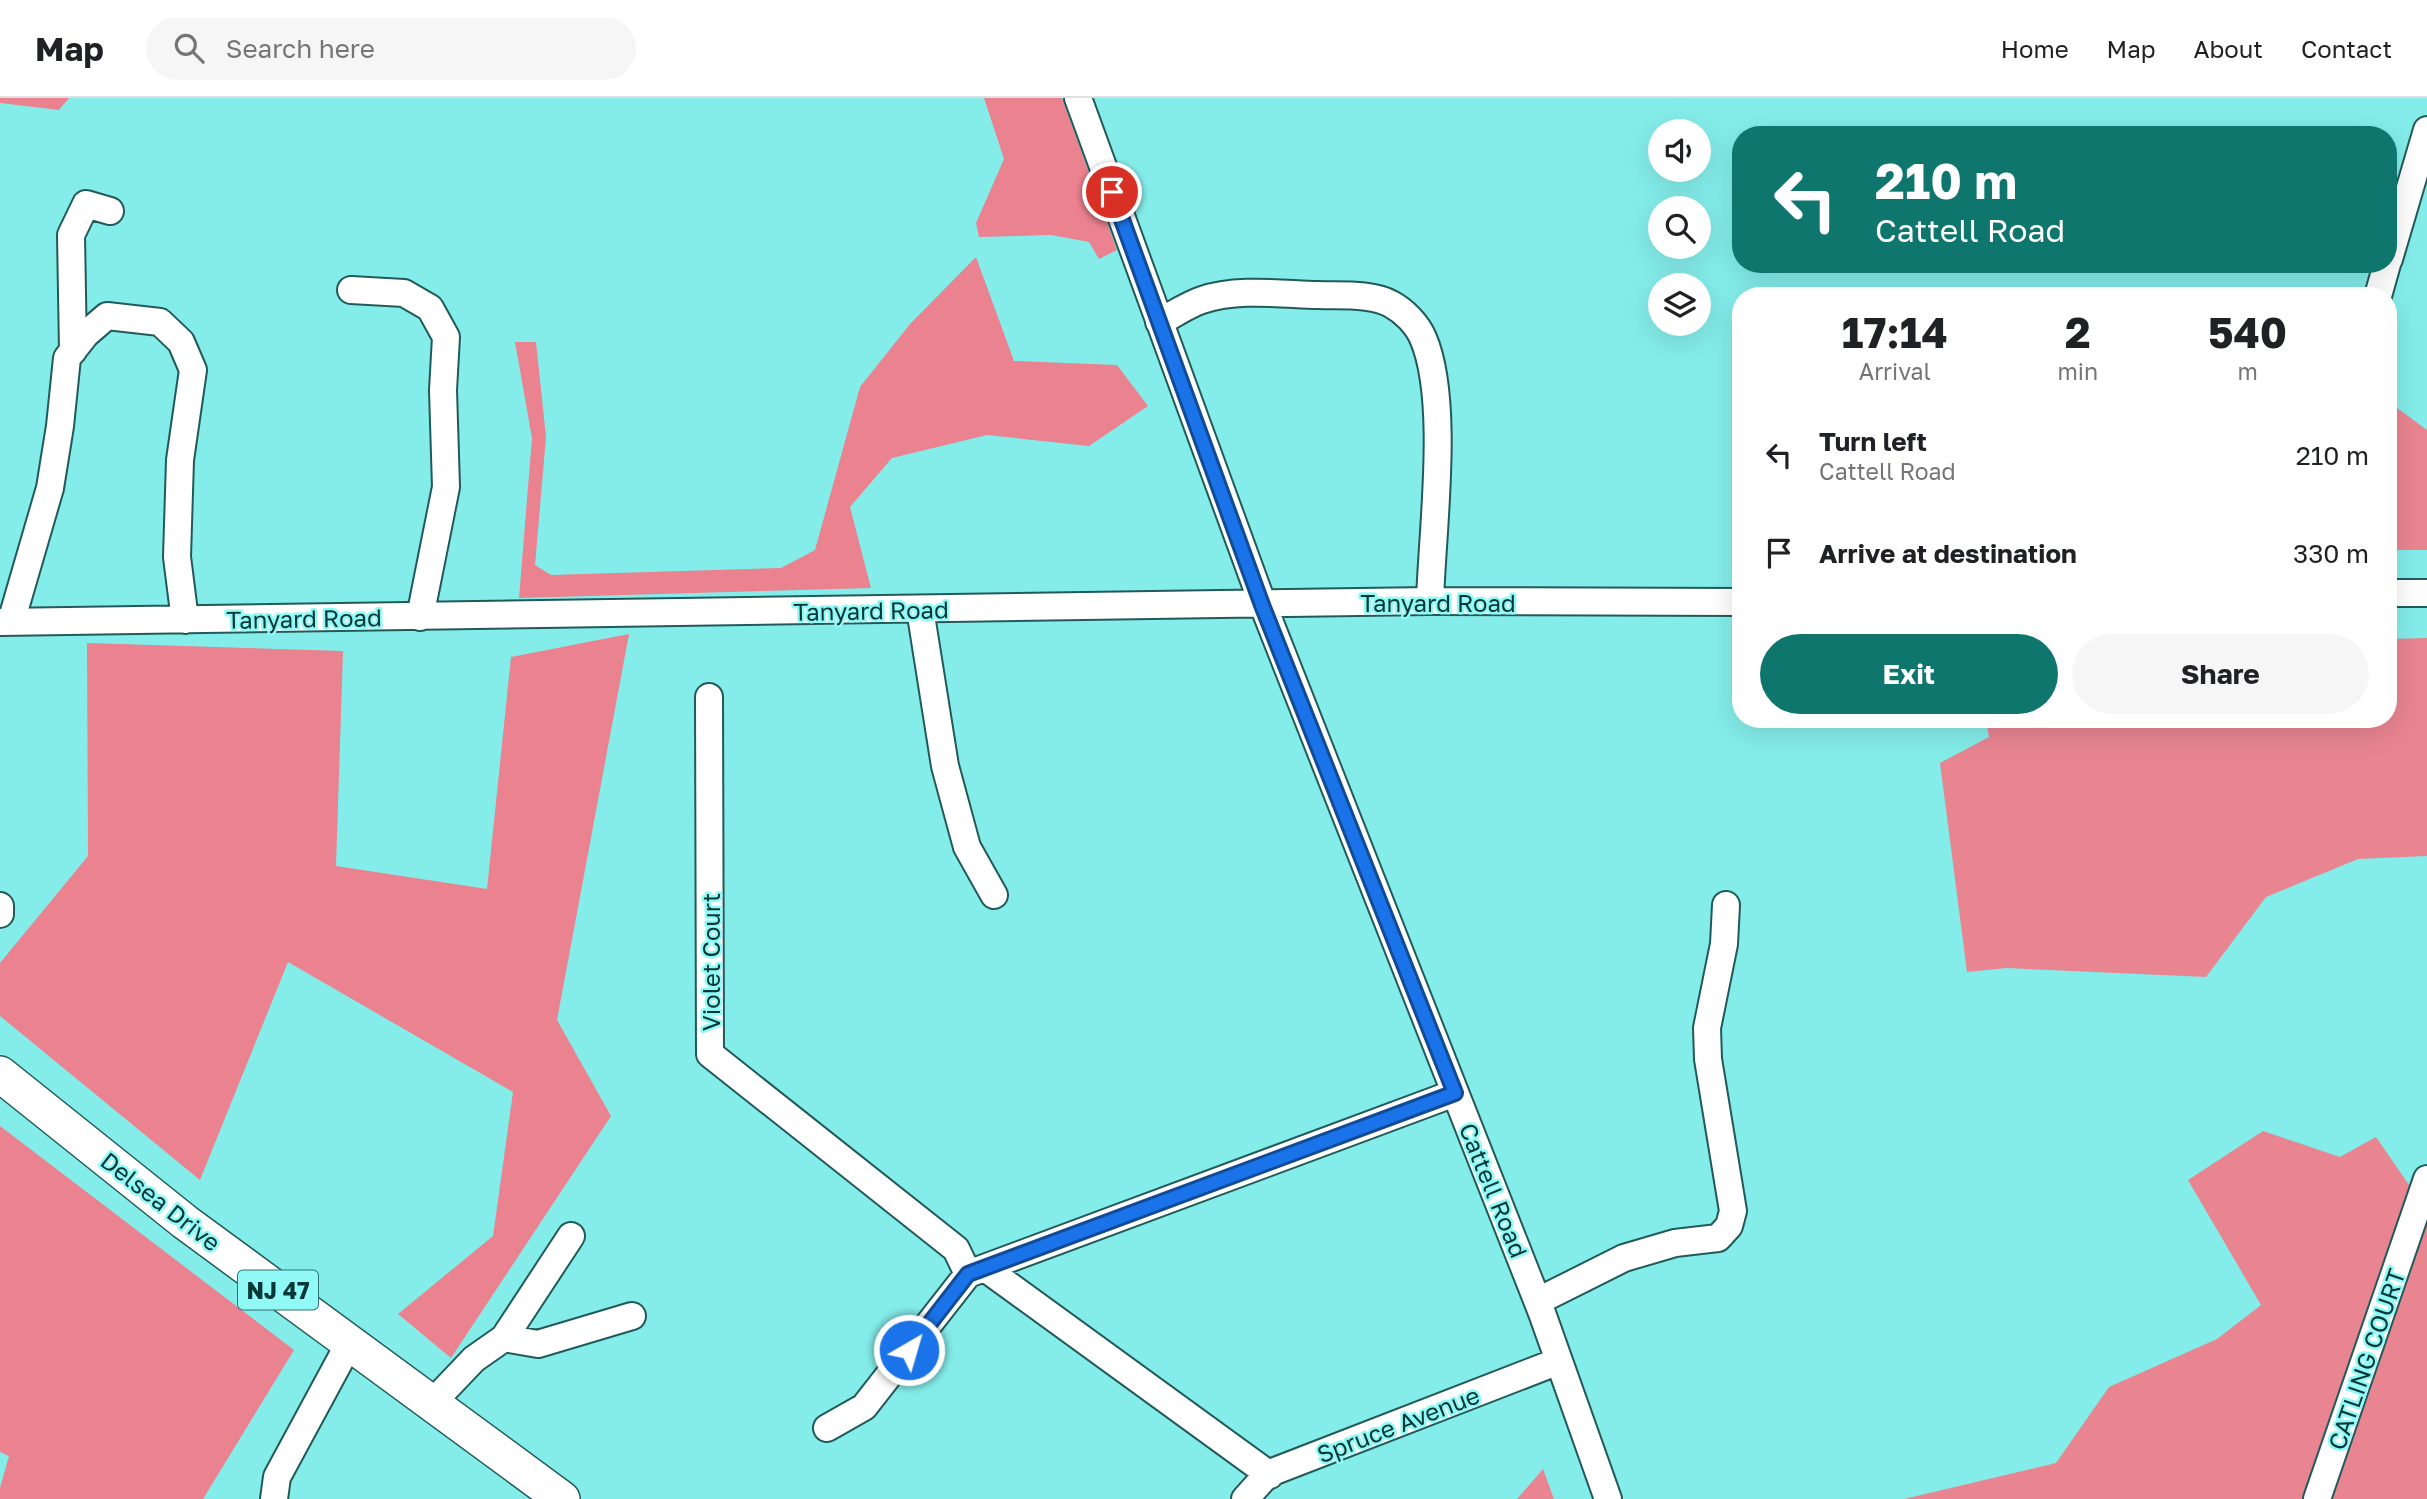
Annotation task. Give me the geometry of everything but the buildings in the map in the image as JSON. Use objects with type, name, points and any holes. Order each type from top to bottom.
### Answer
[{"type":"main road","name":"Delsea Drive","points":[[0,1074],[185,1222],[562,1499]]},
{"type":"street","name":"Cattell Road","points":[[1078,98],[1262,605],[1538,1301],[1608,1499]]},
{"type":"street","points":[[2397,232],[2427,130]]},
{"type":"street","points":[[73,351],[71,234],[86,204],[110,211]]},
{"type":"street","points":[[351,290],[404,293],[430,307],[446,337],[443,390],[446,487],[420,617]]},
{"type":"street","points":[[1159,322],[1202,300],[1247,294],[1367,298],[1389,302],[1408,316],[1422,336],[1430,357],[1436,405],[1436,475],[1430,601]]},
{"type":"street","points":[[6,622],[50,488],[60,426],[66,358],[86,334],[107,316],[160,322],[181,342],[193,370],[180,460],[177,557],[184,620]]},
{"type":"street","points":[[2397,593],[2427,593]]},
{"type":"street","name":"Tanyard Road","points":[[6,622],[1430,601],[1732,603]]},
{"type":"street","points":[[920,609],[944,766],[967,847],[994,895]]},
{"type":"street","name":"Violet Court","points":[[709,697],[710,1054],[956,1249],[977,1271]]},
{"type":"street","points":[[1538,1301],[1577,1284],[1624,1258],[1675,1242],[1718,1238],[1729,1226],[1733,1211],[1708,1059],[1707,1028],[1724,944],[1726,905]]},
{"type":"street","points":[[0,906],[0,914]]},
{"type":"street","points":[[827,1428],[864,1407],[977,1271],[1455,1093]]},
{"type":"street","name":"CATLING COURT","points":[[2317,1499],[2427,1179]]},
{"type":"street","points":[[433,1402],[474,1359],[504,1338],[571,1236]]},
{"type":"street","points":[[977,1271],[1270,1475]]},
{"type":"street","points":[[504,1338],[538,1345],[632,1316]]},
{"type":"street","points":[[274,1499],[277,1477],[350,1342]]},
{"type":"street","name":"Spruce Avenue","points":[[1245,1499],[1270,1475],[1559,1361]]},
{"type":"shaded area","points":[[0,98],[69,98],[59,110],[0,103]]},
{"type":"shaded area","points":[[984,98],[1062,98],[1117,250],[1099,259],[1089,242],[1051,235],[979,237],[976,223],[1004,159]]},
{"type":"shaded area","points":[[976,257],[1014,361],[1117,365],[1148,406],[1089,446],[987,435],[892,458],[850,507],[871,588],[519,598],[532,438],[515,342],[536,342],[546,437],[535,565],[551,575],[781,568],[815,550],[860,387],[910,324]]},
{"type":"shaded area","points":[[2397,408],[2427,430],[2427,550],[2397,550]]},
{"type":"shaded area","points":[[629,634],[557,1020],[611,1116],[451,1358],[398,1314],[493,1236],[513,1092],[288,962],[200,1180],[0,1016],[0,963],[88,856],[87,643],[343,651],[336,866],[487,889],[511,657]]},
{"type":"shaded area","points":[[2427,638],[2427,856],[2358,859],[2266,897],[2206,977],[2007,968],[1967,972],[1940,763],[1989,737],[1988,728],[2397,728],[2397,639]]},
{"type":"shaded area","points":[[0,1126],[294,1350],[203,1499],[0,1499],[0,1488],[9,1456],[0,1452]]},
{"type":"shaded area","points":[[2263,1131],[2340,1157],[2376,1137],[2427,1211],[2427,1499],[1904,1499],[2056,1463],[2109,1387],[2217,1339],[2261,1305],[2188,1180]]},
{"type":"shaded area","points":[[1543,1469],[1554,1499],[1517,1499]]},
{"type":"route","points":[[909,1350],[968,1274],[1455,1093],[1262,605],[1112,192]]}]
